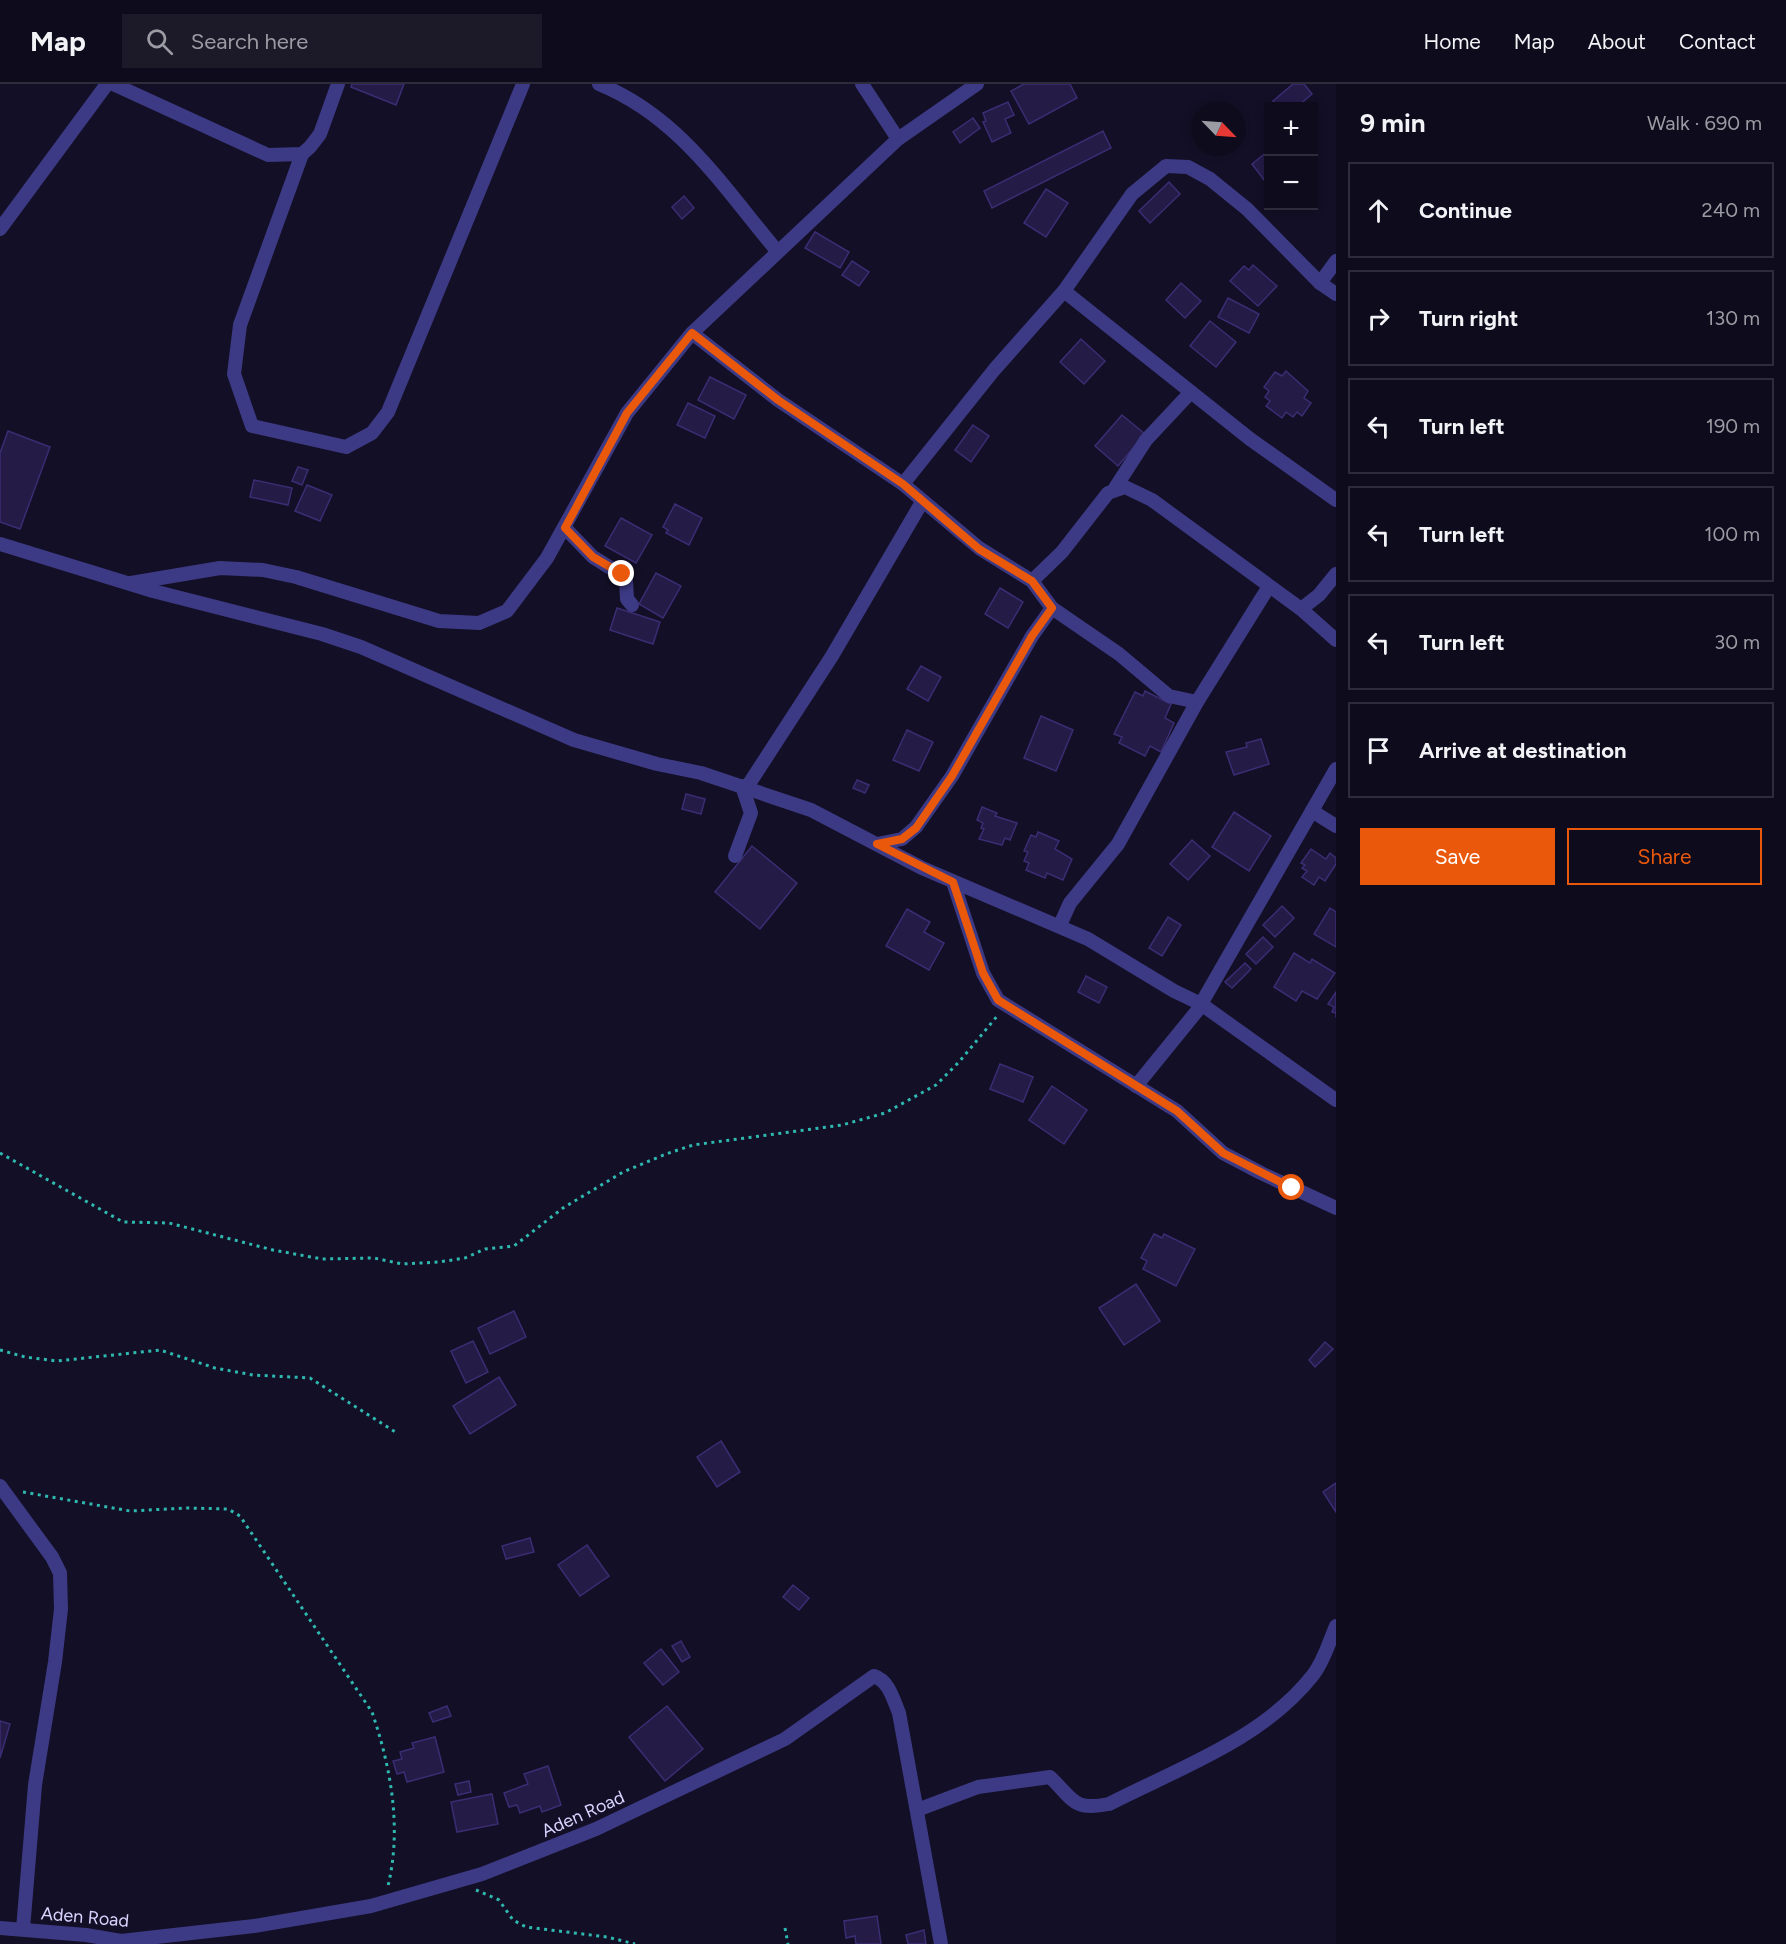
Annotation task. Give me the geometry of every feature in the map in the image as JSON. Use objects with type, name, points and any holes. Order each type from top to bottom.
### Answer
[{"type":"street","points":[[0,229],[107,84]]},
{"type":"street","points":[[113,84],[268,155],[302,154]]},
{"type":"street","points":[[338,84],[320,134],[302,154],[240,325],[234,374],[252,426],[346,447],[372,433],[388,412],[407,371],[448,262],[523,84]]},
{"type":"street","points":[[600,84],[620,92],[661,118],[698,153],[777,250]]},
{"type":"street","points":[[862,84],[898,139]]},
{"type":"street","points":[[130,583],[220,568],[263,570],[296,577],[439,621],[479,623],[507,612],[527,588],[565,528],[627,413],[692,333],[777,250],[898,139],[977,84]]},
{"type":"street","points":[[903,484],[994,370],[1064,291],[1132,194],[1166,166],[1188,167],[1210,179],[1247,209],[1320,283],[1336,294]]},
{"type":"street","points":[[1320,283],[1336,261]]},
{"type":"street","points":[[1064,291],[1250,439],[1336,500]]},
{"type":"street","points":[[692,333],[778,400],[903,484],[979,549],[1032,581],[1052,608],[1119,654],[1169,696],[1197,702]]},
{"type":"street","points":[[1032,581],[1062,552],[1108,493],[1115,488],[1146,440],[1191,392]]},
{"type":"street","points":[[1115,488],[1125,487],[1152,500],[1268,588],[1301,609],[1336,640]]},
{"type":"street","points":[[735,856],[751,813],[744,786],[832,656],[922,502]]},
{"type":"street","points":[[565,528],[593,557],[622,574],[626,580],[627,599],[632,605]]},
{"type":"street","points":[[0,544],[130,583],[361,647],[573,740],[744,786],[811,810],[953,882],[1088,939],[1174,991],[1201,1004],[1336,1100]]},
{"type":"street","points":[[1301,609],[1319,595],[1336,574]]},
{"type":"street","points":[[1060,926],[1070,903],[1118,844],[1197,702],[1268,588]]},
{"type":"street","points":[[877,844],[902,839],[916,828],[952,776],[1032,636],[1052,608]]},
{"type":"street","points":[[1136,1086],[1169,1048],[1201,1004],[1336,769]]},
{"type":"street","points":[[1312,811],[1336,826]]},
{"type":"street","points":[[953,882],[983,973],[998,1000],[1177,1111],[1223,1153],[1336,1208]]},
{"type":"street","points":[[2,1488],[52,1557],[60,1573],[61,1609],[56,1662],[35,1785],[23,1929]]},
{"type":"street","points":[[917,1810],[978,1787],[1050,1777],[1079,1806],[1089,1808],[1109,1804],[1243,1736],[1274,1714],[1313,1675],[1336,1626]]},
{"type":"street","name":"Aden Road","points":[[0,1928],[23,1929],[121,1943],[254,1926],[384,1902],[482,1874],[596,1829],[785,1739],[874,1676],[883,1680],[888,1687],[899,1713],[941,1944]]},
{"type":"path","points":[[0,1153],[123,1222],[169,1223],[273,1250],[322,1259],[374,1258],[402,1264],[439,1262],[465,1258],[485,1249],[514,1246],[563,1208],[623,1172],[693,1145],[842,1125],[885,1113],[936,1085],[960,1062],[1005,1005]]},
{"type":"path","points":[[0,1350],[25,1357],[57,1361],[160,1350],[214,1368],[253,1375],[310,1378],[397,1433]]},
{"type":"path","points":[[2,1488],[130,1511],[188,1508],[228,1509],[240,1516],[372,1712],[384,1747],[396,1828],[392,1869],[384,1902]]},
{"type":"path","points":[[452,1882],[499,1900],[513,1920],[525,1928],[607,1937],[635,1944]]},
{"type":"path","points":[[785,1928],[788,1944]]},
{"type":"building","points":[[352,84],[404,84],[396,105],[351,87]]},
{"type":"building","points":[[1024,84],[1070,84],[1077,98],[1029,124],[1011,91]]},
{"type":"building","points":[[1293,84],[1304,84],[1312,94],[1303,102],[1273,101]]},
{"type":"building","points":[[1008,102],[1014,115],[1005,119],[1011,133],[992,142],[983,122],[986,121],[983,113]]},
{"type":"building","points":[[973,118],[980,128],[960,143],[953,132]]},
{"type":"building","points":[[1103,131],[1111,148],[992,208],[984,191]]},
{"type":"building","points":[[1264,154],[1264,180],[1252,164]]},
{"type":"building","points":[[1169,182],[1180,194],[1150,223],[1139,211]]},
{"type":"building","points":[[1046,189],[1068,203],[1046,237],[1024,223]]},
{"type":"building","points":[[684,196],[694,208],[682,219],[672,207]]},
{"type":"building","points":[[815,232],[849,252],[840,268],[805,248]]},
{"type":"building","points":[[852,261],[869,272],[859,286],[842,275]]},
{"type":"building","points":[[1253,265],[1277,286],[1258,306],[1230,281],[1244,266],[1249,270]]},
{"type":"building","points":[[1181,283],[1201,301],[1185,318],[1166,300]]},
{"type":"building","points":[[1228,298],[1259,314],[1249,333],[1218,317]]},
{"type":"building","points":[[1210,321],[1236,342],[1216,367],[1190,346]]},
{"type":"building","points":[[1081,339],[1105,361],[1084,384],[1060,362]]},
{"type":"building","points":[[1286,371],[1308,391],[1304,398],[1311,403],[1302,416],[1297,412],[1293,417],[1286,412],[1282,418],[1266,406],[1270,401],[1265,397],[1269,391],[1264,387],[1275,372],[1282,376]]},
{"type":"building","points":[[710,377],[746,395],[734,419],[698,400]]},
{"type":"building","points":[[688,403],[715,416],[705,438],[677,425]]},
{"type":"building","points":[[1122,415],[1145,434],[1118,466],[1095,446]]},
{"type":"building","points":[[973,425],[989,436],[971,462],[955,450]]},
{"type":"building","points":[[8,431],[50,447],[20,529],[0,522],[0,453]]},
{"type":"building","points":[[298,467],[308,470],[302,485],[292,481]]},
{"type":"building","points":[[254,480],[292,488],[288,505],[250,497]]},
{"type":"building","points":[[307,485],[332,495],[320,521],[295,511]]},
{"type":"building","points":[[675,504],[702,518],[689,545],[666,533],[668,530],[663,527]]},
{"type":"building","points":[[621,518],[652,535],[636,563],[605,546]]},
{"type":"building","points":[[656,573],[681,586],[663,618],[639,604]]},
{"type":"building","points":[[1000,588],[1023,602],[1008,628],[985,614]]},
{"type":"building","points":[[617,608],[660,622],[653,644],[610,630]]},
{"type":"building","points":[[921,666],[941,677],[928,701],[907,689]]},
{"type":"building","points":[[1145,691],[1171,704],[1165,718],[1174,723],[1161,752],[1150,746],[1145,756],[1119,743],[1122,737],[1114,734],[1135,692],[1143,696]]},
{"type":"building","points":[[1041,716],[1073,730],[1056,771],[1024,758]]},
{"type":"building","points":[[907,730],[933,742],[919,771],[893,760]]},
{"type":"building","points":[[1261,739],[1269,764],[1234,775],[1226,752],[1247,747],[1246,743]]},
{"type":"building","points":[[857,780],[869,785],[865,793],[853,788]]},
{"type":"building","points":[[686,794],[705,799],[701,814],[682,809]]},
{"type":"building","points":[[982,807],[997,813],[995,816],[1017,823],[1010,840],[1005,838],[1002,845],[979,839],[984,829],[981,828],[983,823],[977,820]]},
{"type":"building","points":[[1234,812],[1271,836],[1249,871],[1212,847]]},
{"type":"building","points":[[1038,832],[1059,841],[1055,849],[1072,859],[1063,880],[1047,873],[1045,878],[1026,870],[1029,863],[1024,861],[1028,852],[1024,851],[1031,835],[1036,837]]},
{"type":"building","points":[[1192,840],[1210,856],[1188,880],[1170,864]]},
{"type":"building","points":[[752,846],[797,883],[760,929],[715,892]]},
{"type":"building","points":[[1311,849],[1326,859],[1330,853],[1336,858],[1336,864],[1325,881],[1319,877],[1314,885],[1302,877],[1307,871],[1302,868],[1305,865],[1301,863]]},
{"type":"building","points":[[1282,906],[1294,918],[1275,937],[1263,925]]},
{"type":"building","points":[[1330,908],[1336,912],[1336,947],[1314,934]]},
{"type":"building","points":[[907,909],[930,922],[924,932],[944,943],[929,970],[886,946]]},
{"type":"building","points":[[1168,917],[1181,925],[1162,956],[1149,948]]},
{"type":"building","points":[[1263,937],[1273,947],[1256,964],[1246,954]]},
{"type":"building","points":[[1294,953],[1310,963],[1312,959],[1335,973],[1317,999],[1302,991],[1296,1001],[1274,987]]},
{"type":"building","points":[[1245,963],[1251,969],[1232,988],[1225,982]]},
{"type":"building","points":[[1086,976],[1107,987],[1099,1003],[1078,992]]},
{"type":"building","points":[[1336,992],[1336,1013],[1332,1012],[1334,1007],[1328,1004]]},
{"type":"building","points":[[1000,1064],[1033,1077],[1023,1102],[990,1089]]},
{"type":"building","points":[[1052,1086],[1087,1110],[1064,1144],[1029,1120]]},
{"type":"building","points":[[1154,1234],[1162,1238],[1164,1234],[1195,1249],[1176,1286],[1143,1269],[1147,1261],[1141,1258]]},
{"type":"building","points":[[1136,1284],[1160,1321],[1124,1345],[1099,1308]]},
{"type":"building","points":[[514,1311],[526,1337],[490,1354],[478,1328]]},
{"type":"building","points":[[473,1341],[488,1372],[466,1383],[451,1351]]},
{"type":"building","points":[[1325,1342],[1333,1349],[1315,1367],[1309,1360]]},
{"type":"building","points":[[499,1377],[516,1405],[470,1434],[453,1406]]},
{"type":"building","points":[[721,1441],[740,1472],[717,1487],[697,1457]]},
{"type":"building","points":[[1336,1483],[1336,1512],[1323,1492]]},
{"type":"building","points":[[530,1538],[534,1552],[506,1559],[502,1546]]},
{"type":"building","points":[[587,1545],[609,1576],[580,1596],[558,1565]]},
{"type":"building","points":[[793,1585],[809,1598],[799,1610],[783,1597]]},
{"type":"building","points":[[681,1641],[690,1657],[682,1662],[672,1646]]},
{"type":"building","points":[[661,1649],[679,1672],[663,1685],[644,1663]]},
{"type":"building","points":[[447,1706],[451,1716],[433,1722],[429,1713]]},
{"type":"building","points":[[667,1706],[703,1749],[665,1781],[629,1737]]},
{"type":"building","points":[[0,1721],[10,1724],[0,1758]]},
{"type":"building","points":[[435,1737],[444,1772],[407,1782],[404,1772],[397,1774],[393,1761],[402,1759],[400,1752],[414,1748],[412,1743]]},
{"type":"building","points":[[548,1766],[561,1805],[542,1812],[540,1806],[520,1813],[517,1805],[509,1807],[504,1793],[528,1784],[524,1774]]},
{"type":"building","points":[[469,1781],[471,1792],[458,1795],[455,1784]]},
{"type":"building","points":[[492,1794],[498,1824],[457,1832],[451,1802]]},
{"type":"building","points":[[877,1916],[881,1944],[856,1944],[855,1936],[846,1938],[844,1921]]},
{"type":"building","points":[[924,1930],[926,1944],[908,1944],[906,1935]]},
{"type":"route","points":[[622,574],[593,557],[565,528],[627,413],[692,333],[778,400],[846,443],[903,484],[979,549],[1032,581],[1052,608],[1032,636],[952,776],[916,828],[902,839],[877,844],[953,882],[983,973],[998,1000],[1177,1111],[1223,1153],[1292,1188]]}]
